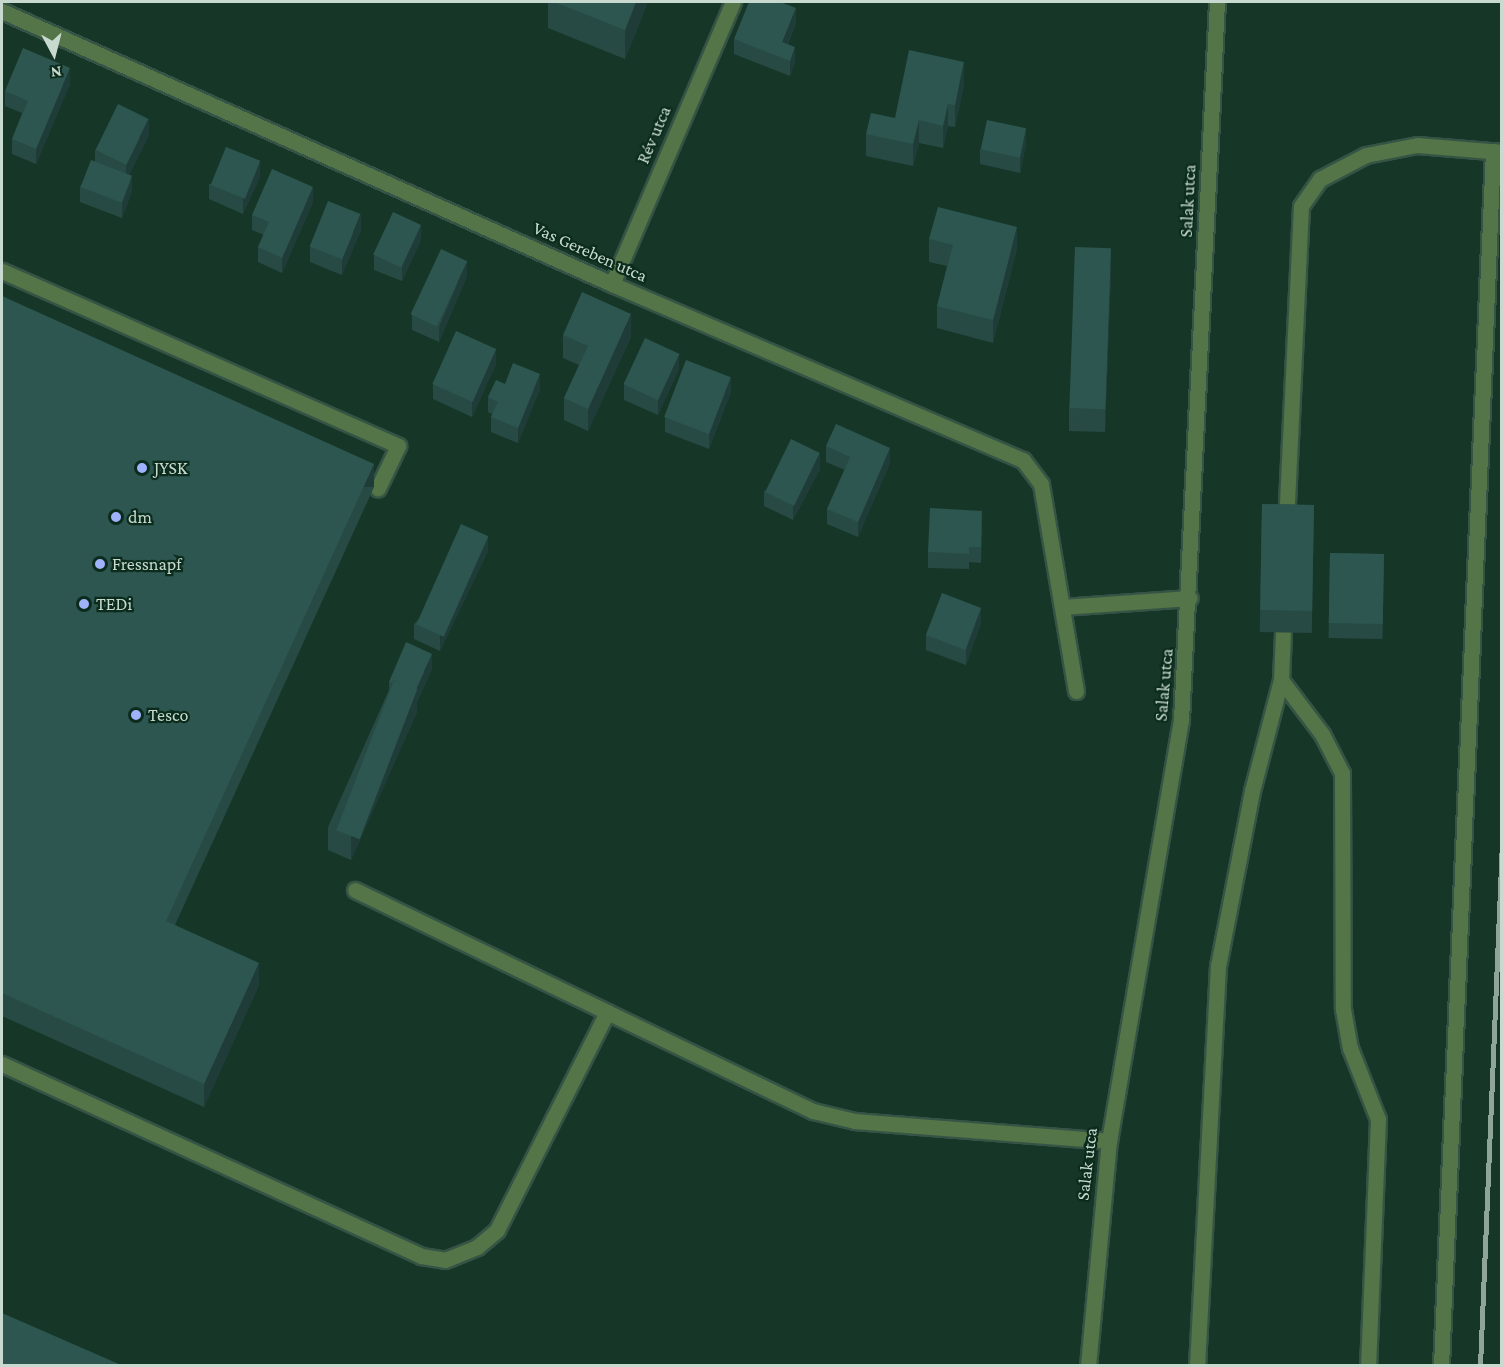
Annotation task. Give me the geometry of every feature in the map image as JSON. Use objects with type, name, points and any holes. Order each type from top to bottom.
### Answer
[{"type":"street","name":"Rév utca","points":[[612,284],[733,2]]},
{"type":"street","name":"Salak utca","points":[[1088,1365],[1109,1141],[1171,800],[1190,598],[1217,2]]},
{"type":"street","name":"Vas Gereben utca","points":[[2,11],[612,284],[1023,460],[1041,484],[1076,691]]},
{"type":"street","points":[[1286,527],[1301,206],[1320,179],[1366,155],[1417,145],[1497,151],[1441,1365]]},
{"type":"street","points":[[2,271],[398,446],[378,488]]},
{"type":"street","points":[[1062,607],[1190,598]]},
{"type":"street","points":[[1197,1365],[1218,966],[1252,791],[1281,680],[1283,632]]},
{"type":"street","points":[[1281,680],[1322,734],[1342,773],[1343,1009],[1350,1047],[1378,1119],[1368,1365]]},
{"type":"street","points":[[355,890],[813,1111],[855,1120],[1109,1141]]},
{"type":"street","points":[[2,1064],[422,1256],[445,1260],[477,1247],[497,1230],[607,1012]]},
{"type":"building","points":[[554,2],[636,2],[625,30]]},
{"type":"building","points":[[749,2],[780,2],[796,8],[782,42],[795,47],[790,61],[734,39]]},
{"type":"building","points":[[23,48],[70,68],[36,149],[12,139],[28,101],[5,91]]},
{"type":"building","points":[[909,50],[964,62],[955,105],[948,104],[943,126],[919,120],[913,144],[866,134],[871,113],[895,118]]},
{"type":"building","points":[[118,104],[149,119],[126,165],[96,150]]},
{"type":"building","points":[[987,120],[1026,128],[1020,158],[981,149]]},
{"type":"building","points":[[226,147],[260,161],[245,199],[211,185]]},
{"type":"building","points":[[91,160],[132,176],[122,203],[81,187]]},
{"type":"building","points":[[272,169],[313,187],[282,258],[258,247],[269,222],[252,215]]},
{"type":"building","points":[[328,201],[360,214],[342,260],[310,246]]},
{"type":"building","points":[[938,207],[1017,227],[993,320],[937,306],[953,245],[929,239]]},
{"type":"building","points":[[393,212],[421,225],[401,268],[373,255]]},
{"type":"building","points":[[1075,247],[1111,248],[1105,409],[1069,408]]},
{"type":"building","points":[[441,249],[467,261],[437,327],[411,314]]},
{"type":"building","points":[[582,292],[631,314],[588,409],[564,398],[588,346],[563,335]]},
{"type":"building","name":"Tesco","points":[[2,296],[374,464],[166,921],[259,963],[204,1084],[2,993]]},
{"type":"building","points":[[456,331],[496,349],[473,402],[432,384]]},
{"type":"building","points":[[645,338],[679,354],[658,400],[623,384]]},
{"type":"building","points":[[686,360],[731,377],[709,434],[664,417]]},
{"type":"building","points":[[513,363],[540,374],[518,428],[491,417],[498,402],[488,397],[496,380],[505,384]]},
{"type":"building","points":[[836,424],[890,448],[858,522],[827,509],[850,457],[826,446]]},
{"type":"building","points":[[791,439],[820,453],[794,506],[765,492]]},
{"type":"building","points":[[1262,504],[1314,505],[1312,611],[1260,610]]},
{"type":"building","points":[[930,508],[982,511],[981,547],[969,547],[969,554],[928,552]]},
{"type":"building","points":[[461,524],[488,536],[444,637],[416,624]]},
{"type":"building","points":[[1330,553],[1384,554],[1383,624],[1329,623]]},
{"type":"building","points":[[942,593],[981,608],[965,650],[926,635]]},
{"type":"building","points":[[406,642],[432,654],[416,689],[394,680],[392,683],[389,682]]},
{"type":"building","points":[[394,680],[417,689],[360,839],[336,830]]},
{"type":"building","points":[[2,1313],[121,1365],[2,1365]]},
{"type":"railway","points":[[1480,1366],[1502,842]]},
{"type":"place","name":"JYSK","points":[[142,468]]},
{"type":"place","name":"dm","points":[[116,517]]},
{"type":"place","name":"Fressnapf","points":[[100,564]]},
{"type":"place","name":"TEDi","points":[[84,604]]},
{"type":"place","name":"Tesco","points":[[136,715]]}]
